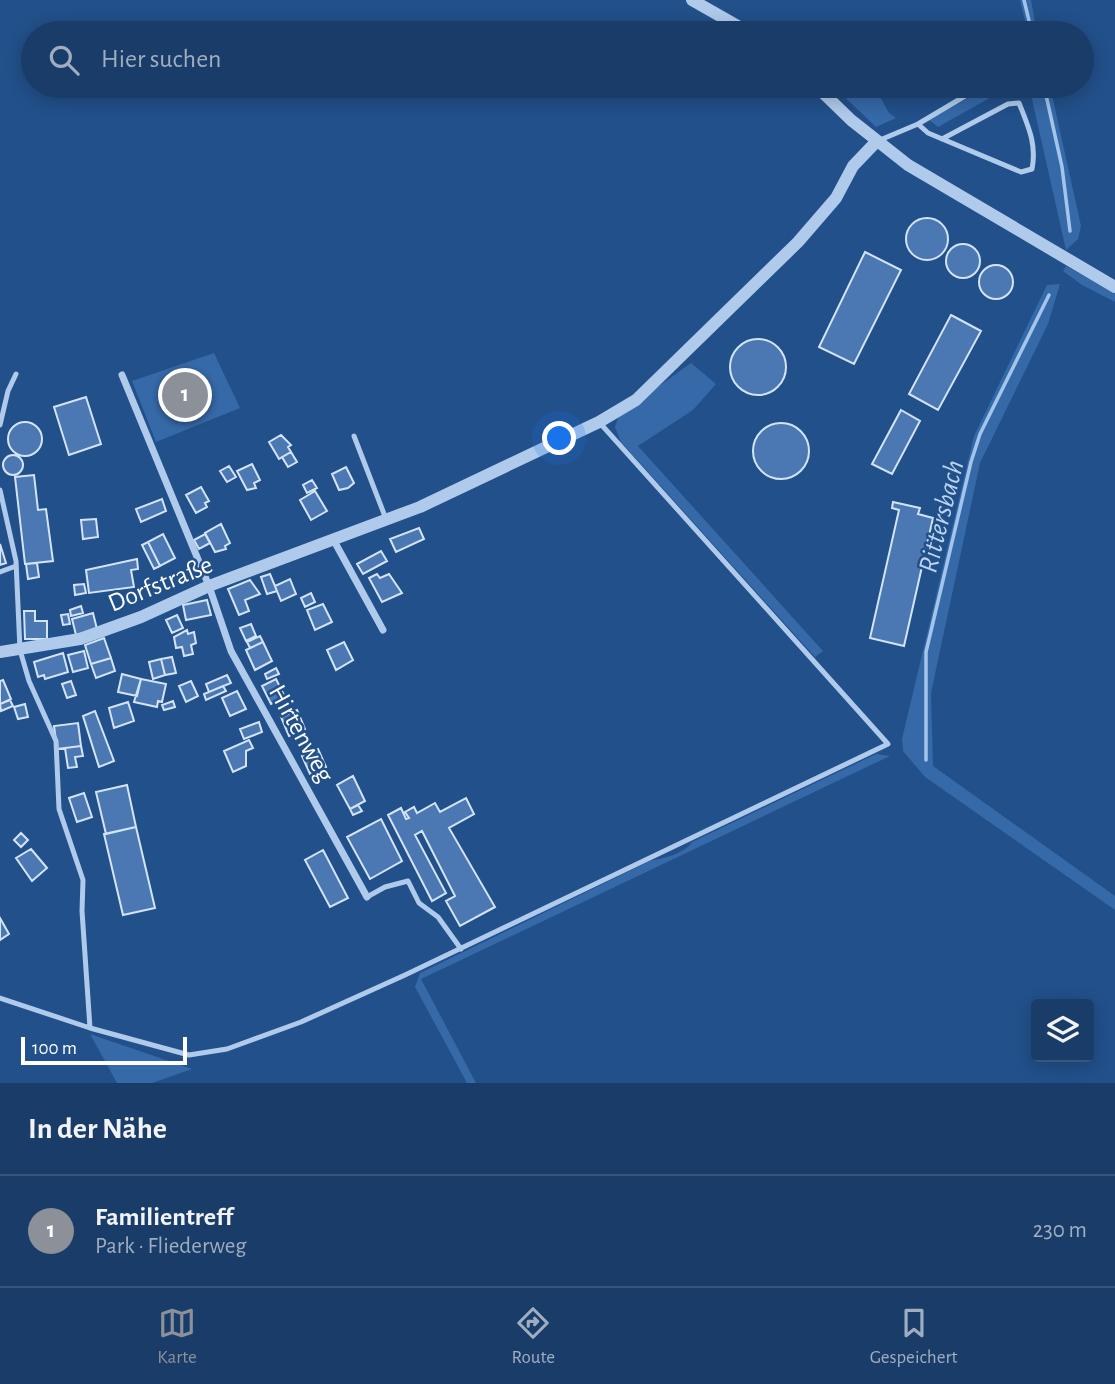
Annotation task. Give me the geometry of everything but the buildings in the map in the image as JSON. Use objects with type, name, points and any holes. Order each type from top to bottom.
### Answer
[{"type":"street","points":[[692,0],[729,21]]},
{"type":"street","points":[[829,98],[876,142],[908,165],[1115,287]]},
{"type":"street","name":"Dorfstraße","points":[[0,652],[80,639],[209,586],[433,501],[599,422],[636,400],[798,242],[836,198],[853,166],[876,142]]},
{"type":"street","name":"Hirtenweg","points":[[122,376],[209,586],[231,652],[367,897]]},
{"type":"street","points":[[332,538],[383,630]]},
{"type":"lane","points":[[876,142],[918,124],[962,98]]},
{"type":"lane","points":[[918,124],[928,133],[942,139],[1021,172],[1032,169],[1035,154],[1032,137],[1019,103],[1007,104],[942,139]]},
{"type":"lane","points":[[0,425],[8,391],[16,374]]},
{"type":"lane","points":[[0,998],[90,1028],[189,1055],[227,1049],[301,1022],[461,949],[888,744],[599,422]]},
{"type":"lane","points":[[354,436],[386,519]]},
{"type":"lane","points":[[0,490],[16,566],[20,650],[29,681],[56,741],[59,809],[83,880],[82,911],[90,1028]]},
{"type":"lane","points":[[0,572],[16,566]]},
{"type":"lane","points":[[367,897],[384,887],[408,881],[419,903],[438,917],[461,949]]},
{"type":"shaded area","points":[[1020,0],[1031,0],[1035,21],[1025,21]]},
{"type":"shaded area","points":[[846,98],[881,98],[889,113],[896,118],[876,127]]},
{"type":"shaded area","points":[[968,98],[990,98],[938,127],[929,120]]},
{"type":"shaded area","points":[[1032,98],[1053,98],[1081,226],[1078,239],[1066,250]]},
{"type":"shaded area","points":[[1066,266],[1115,293],[1115,302],[1082,285],[1063,271]]},
{"type":"shaded area","points":[[1060,284],[1048,324],[980,463],[931,693],[933,766],[1115,896],[1115,910],[925,777],[903,751],[902,739],[974,436],[1047,285]]},
{"type":"shaded area","points":[[214,353],[240,408],[156,442],[132,381]]},
{"type":"shaded area","points":[[691,363],[716,384],[693,410],[638,446],[823,651],[815,657],[621,442],[615,427],[619,415]]},
{"type":"shaded area","points":[[876,754],[890,756],[421,979],[476,1083],[467,1083],[415,987],[420,973],[650,861],[679,852],[692,842]]},
{"type":"shaded area","points":[[90,1034],[192,1069],[152,1083],[117,1083]]},
{"type":"waterway","name":"Rittersbach","points":[[1024,0],[1029,21]]},
{"type":"waterway","name":"Rittersbach","points":[[1047,98],[1062,167],[1070,231]]},
{"type":"waterway","name":"Rittersbach","points":[[926,760],[926,652],[971,462],[980,434],[1049,295]]},
{"type":"place","name":"Familientreff","points":[[185,395]]}]
